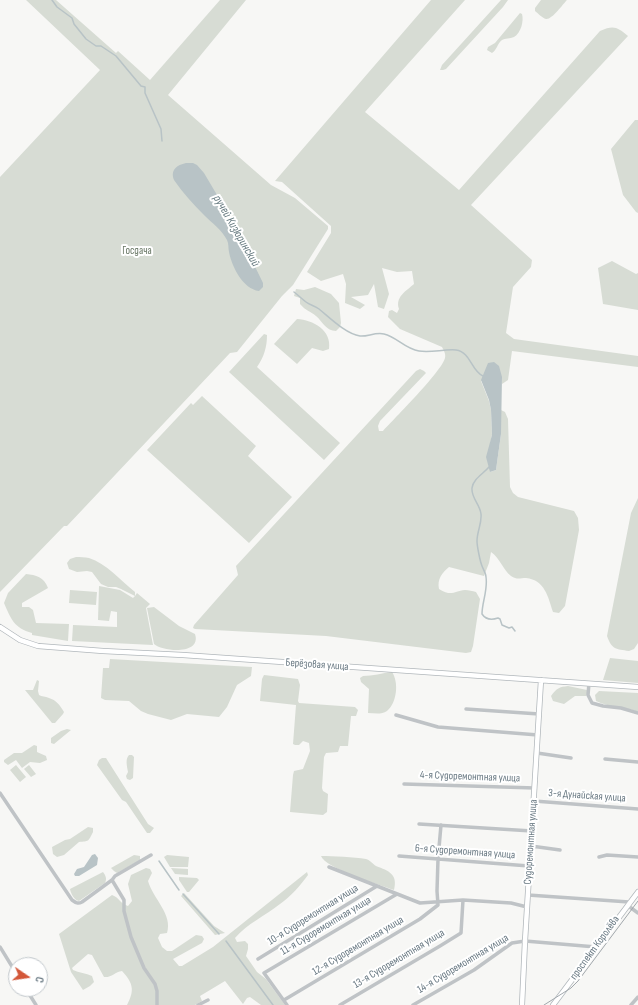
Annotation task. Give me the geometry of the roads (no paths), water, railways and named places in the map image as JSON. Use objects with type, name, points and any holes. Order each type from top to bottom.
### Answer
[{"type":"main road","name":"Берёзовая улица","points":[[0,627],[20,640],[38,646],[638,687]]},
{"type":"main road","name":"Судоремонтная улица","points":[[522,1005],[534,788],[542,680]]},
{"type":"main road","name":"проспект Королёва","points":[[553,1005],[628,903],[638,892]]},
{"type":"street","points":[[589,683],[588,695],[592,703],[621,708],[638,713]]},
{"type":"street","points":[[466,709],[539,714]]},
{"type":"street","points":[[396,715],[438,727],[538,735]]},
{"type":"street","points":[[537,754],[571,758]]},
{"type":"street","points":[[605,759],[638,762]]},
{"type":"street","name":"4-я Судоремонтная улица","points":[[404,784],[534,788]]},
{"type":"street","points":[[0,793],[72,900],[79,903],[112,880],[115,876],[151,855]]},
{"type":"street","name":"3-я Дунайская улица","points":[[534,801],[638,809]]},
{"type":"street","points":[[419,824],[532,831]]},
{"type":"street","points":[[438,902],[438,858],[441,825]]},
{"type":"street","points":[[531,846],[560,850]]},
{"type":"street","points":[[599,857],[607,855],[638,856]]},
{"type":"street","name":"6-я Судоремонтная улица","points":[[399,856],[530,866]]},
{"type":"street","points":[[329,867],[420,903],[463,900],[511,903],[527,907]]},
{"type":"street","points":[[112,880],[123,897],[124,911],[131,938],[144,968],[155,984],[157,991],[157,1005]]},
{"type":"street","name":"10-я Судоремонтная улица","points":[[258,959],[377,886]]},
{"type":"street","name":"11-я Судоремонтная улица","points":[[284,1000],[264,974],[397,894]]},
{"type":"street","points":[[528,895],[628,903],[638,913]]},
{"type":"street","name":"13-я Судоремонтная улица","points":[[340,1005],[461,933],[463,900]]},
{"type":"street","name":"12-я Судоремонтная улица","points":[[284,1000],[420,919],[436,907],[438,902]]},
{"type":"street","points":[[525,941],[596,947]]},
{"type":"street","name":"14-я Судоремонтная улица","points":[[413,1005],[474,970],[512,943],[525,941]]},
{"type":"street","points":[[0,947],[8,960]]},
{"type":"street","points":[[631,1005],[638,997]]},
{"type":"street","points":[[198,1005],[208,1000]]},
{"type":"street","points":[[284,1000],[287,1005]]},
{"type":"waterway","name":"ручей Кизюринский","points":[[52,0],[57,7],[72,18],[74,24],[86,39],[96,46],[101,46],[116,56],[141,86],[145,87],[145,93],[161,129],[162,141]]},
{"type":"waterway","name":"ручей Кизюринский","points":[[294,292],[306,302],[319,309],[344,329],[355,335],[363,336],[384,334],[409,348],[419,351],[461,351],[465,354],[479,374],[483,376]]},
{"type":"waterway","name":"ручей Кизюринский","points":[[489,467],[476,479],[472,488],[473,495],[481,514],[477,543],[480,561],[486,574],[486,591],[482,614],[489,619],[500,619],[502,625],[509,628],[512,627],[515,631]]},
{"type":"waterway","points":[[159,861],[179,890]]},
{"type":"waterway","points":[[183,894],[219,934]]},
{"type":"waterway","points":[[226,941],[273,1005]]},
{"type":"tram line","points":[[544,1005],[571,988],[578,981],[638,901]]},
{"type":"park label","name":"Госдача","points":[[137,251]]}]
